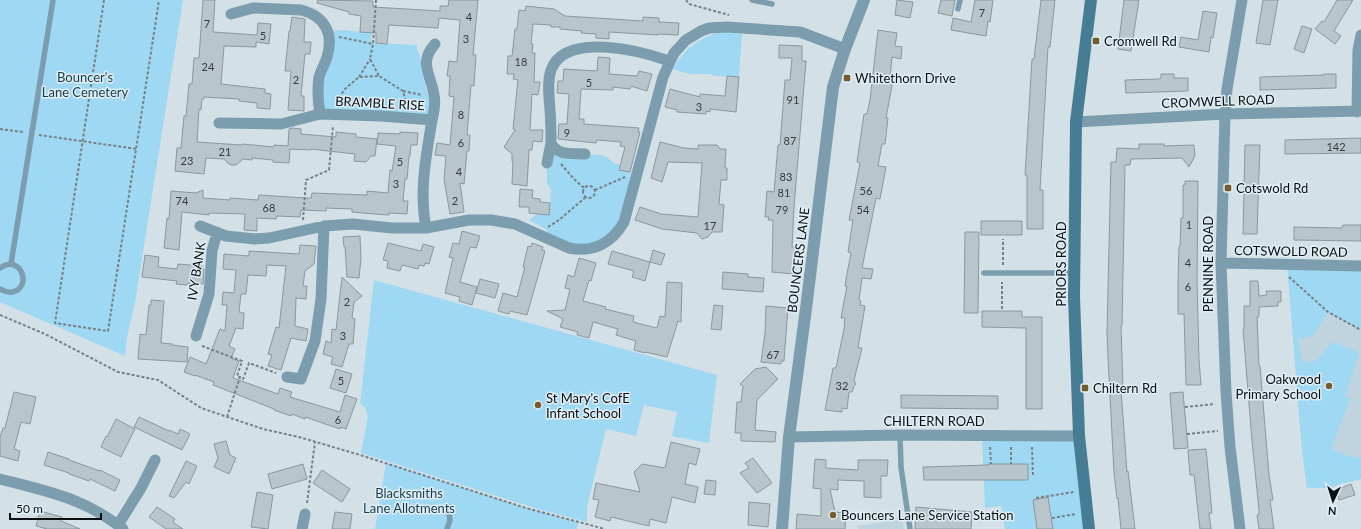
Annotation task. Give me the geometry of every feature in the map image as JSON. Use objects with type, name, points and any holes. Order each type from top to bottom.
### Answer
[{"type":"main road","name":"PRIORS ROAD","points":[[1089,529],[1079,436],[1075,273],[1076,122],[1091,0]]},
{"type":"street","name":"BOUNCERS LANE","points":[[782,529],[789,437],[808,301],[833,87],[845,49],[864,0]]},
{"type":"street","name":"PENNINE ROAD","points":[[1240,529],[1226,403],[1221,264],[1225,114],[1227,89],[1242,0]]},
{"type":"street","points":[[231,14],[253,8],[301,10],[308,12],[321,21],[329,37],[329,47],[327,59],[320,76],[318,86],[320,114]]},
{"type":"street","points":[[200,226],[217,233],[240,238],[255,239],[269,238],[324,226],[353,224],[392,228],[426,228],[469,220],[491,220],[515,224],[577,250],[593,248],[609,241],[624,222],[663,77],[669,61],[676,49],[686,40],[701,31],[718,27],[800,32],[845,49]]},
{"type":"street","points":[[1359,112],[1358,50],[1361,35]]},
{"type":"street","points":[[432,120],[435,108],[434,94],[426,66],[428,53],[434,44]]},
{"type":"street","points":[[547,163],[551,143],[549,99],[550,75],[554,65],[563,55],[577,49],[608,48],[639,52],[669,61]]},
{"type":"street","name":"CROMWELL ROAD","points":[[1076,122],[1225,114],[1359,112]]},
{"type":"street","name":"BRAMBLE RISE","points":[[218,123],[281,124],[320,114],[374,115],[432,120],[422,185],[423,213],[426,228]]},
{"type":"street","points":[[551,143],[553,147],[560,152],[585,154]]},
{"type":"street","points":[[287,377],[301,379],[315,342],[321,299],[324,226]]},
{"type":"street","name":"IVY BANK","points":[[196,336],[209,294],[212,251],[217,233]]},
{"type":"street","name":"COTSWOLD ROAD","points":[[1221,264],[1361,266]]},
{"type":"street","name":"CHILTERN ROAD","points":[[789,437],[900,435],[1079,436]]},
{"type":"street","points":[[0,479],[46,490],[78,501],[105,516],[120,527],[155,460]]},
{"type":"street","points":[[302,529],[305,514]]},
{"type":"lane","points":[[11,264],[53,0]]},
{"type":"lane","points":[[752,0],[772,4]]},
{"type":"lane","points":[[958,9],[960,0]]},
{"type":"lane","points":[[0,268],[11,264],[18,267],[23,278],[21,286],[15,291],[7,292],[0,289]]},
{"type":"lane","points":[[984,273],[1075,273]]},
{"type":"lane","points":[[900,435],[901,467],[910,529]]},
{"type":"lane","points":[[447,529],[450,520],[448,506]]},
{"type":"path","points":[[104,0],[56,322],[108,331],[160,0]]},
{"type":"path","points":[[302,231],[306,180],[329,170],[334,104],[345,89],[359,77],[370,59],[373,44],[376,0]]},
{"type":"path","points":[[329,37],[373,44]]},
{"type":"path","points":[[370,59],[379,76],[404,92],[417,95],[434,94]]},
{"type":"path","points":[[359,77],[379,76]]},
{"type":"path","points":[[404,92],[409,118]]},
{"type":"path","points":[[0,129],[137,149]]},
{"type":"path","points":[[560,152],[559,161],[574,179],[584,188]]},
{"type":"path","points":[[595,190],[630,175],[636,176]]},
{"type":"path","points":[[584,188],[590,186],[595,190]]},
{"type":"path","points":[[584,188],[583,194],[586,197]]},
{"type":"path","points":[[541,235],[546,229],[560,220],[586,197],[593,196],[595,194],[595,190]]},
{"type":"path","points":[[1287,265],[1287,275],[1322,307],[1343,322],[1361,330]]},
{"type":"path","points":[[0,314],[45,334],[118,372],[158,380],[201,408],[263,429],[360,455],[526,508],[604,529]]},
{"type":"path","points":[[196,336],[196,343],[242,361],[236,376],[244,379],[249,364],[287,377]]},
{"type":"path","points":[[227,417],[240,377]]},
{"type":"path","points":[[1184,407],[1226,403]]},
{"type":"path","points":[[1187,434],[1229,430]]},
{"type":"path","points":[[990,435],[991,464]]},
{"type":"path","points":[[1011,435],[1012,464]]},
{"type":"path","points":[[1032,436],[1033,476]]},
{"type":"path","points":[[305,514],[316,442]]},
{"type":"path","points":[[1036,498],[1085,491]]},
{"type":"path","points":[[1052,518],[1087,513]]},
{"type":"shaded area","name":"Oakwood Primary School","points":[[1361,266],[1361,479],[1327,488],[1307,488],[1302,450],[1292,322]]},
{"type":"shaded area","points":[[902,519],[904,529],[858,529],[857,526]]},
{"type":"green space","name":"Bouncer's Lane Cemetery","points":[[0,0],[183,0],[135,303],[127,337],[125,356],[0,302]]},
{"type":"green space","points":[[342,30],[372,33],[371,40],[376,43],[417,45],[417,50],[422,62],[424,80],[434,114],[320,114],[327,31]]},
{"type":"green space","points":[[719,32],[742,34],[739,77],[715,76],[711,74],[690,74],[673,69],[687,50],[704,38]]},
{"type":"green space","points":[[551,143],[564,153],[600,155],[607,157],[614,163],[620,165],[619,170],[631,172],[629,177],[635,179],[624,222],[593,248],[543,236],[547,230],[529,220],[537,214],[549,215],[551,190],[547,184],[547,163]]},
{"type":"green space","name":"Oakwood Primary School","points":[[1287,265],[1361,266],[1361,330],[1328,312],[1313,336],[1298,339],[1302,362],[1316,361],[1332,342],[1359,352],[1345,397],[1350,399],[1331,449],[1349,456],[1361,458],[1361,479],[1327,488],[1307,488],[1302,450]]},
{"type":"green space","name":"St Mary's CofE Infant School","points":[[374,280],[717,375],[709,443],[672,436],[677,412],[644,405],[636,436],[606,429],[587,507],[587,522],[538,509],[361,453],[368,416],[365,407],[360,404]]},
{"type":"green space","points":[[982,435],[1079,436],[1089,529],[1053,529],[1048,498],[1033,500],[1037,529],[1005,529],[1001,506],[985,508]],"holes":[[[988,464],[1028,464],[1028,480],[988,480]]]},
{"type":"green space","name":"Blacksmiths Lane Allotments","points":[[386,463],[526,508],[578,522],[577,529],[375,529]]},
{"type":"building","points":[[203,0],[215,0],[213,32],[257,35],[258,23],[271,24],[269,44],[256,42],[256,47],[224,46],[221,84],[265,89],[265,93],[271,94],[270,109],[257,108],[257,103],[239,101],[239,99],[204,97],[204,99],[202,99],[201,110],[199,109],[197,142],[274,147],[274,145],[288,146],[289,129],[292,128],[301,129],[301,134],[336,137],[336,132],[356,134],[356,137],[377,139],[375,156],[371,156],[366,162],[354,161],[355,154],[311,149],[290,149],[289,163],[252,158],[252,160],[243,159],[236,165],[232,165],[224,159],[206,158],[204,174],[175,171],[177,148],[181,148],[189,84],[192,84],[194,58],[199,58]]},
{"type":"building","points":[[318,0],[373,1],[373,7],[440,11],[440,6],[448,6],[449,0],[478,0],[473,55],[476,55],[474,86],[471,85],[467,135],[470,135],[469,151],[467,151],[464,184],[460,183],[464,212],[450,214],[444,179],[446,156],[435,155],[437,143],[450,145],[454,97],[449,96],[450,76],[447,76],[449,61],[457,62],[460,20],[439,18],[438,28],[389,25],[387,44],[376,43],[376,33],[360,32],[361,16],[349,14],[349,12],[317,3]]},
{"type":"building","points":[[897,0],[913,2],[910,18],[895,15]]},
{"type":"building","points":[[941,0],[955,0],[952,16],[938,13]]},
{"type":"building","points":[[975,0],[993,0],[990,22],[988,21],[986,36],[951,30],[953,18],[971,22]]},
{"type":"building","points":[[1041,0],[1055,0],[1050,47],[1048,47],[1040,190],[1043,190],[1043,229],[1027,229],[1027,175],[1025,175],[1032,59],[1034,59]]},
{"type":"building","points":[[1124,0],[1139,0],[1131,51],[1118,49]]},
{"type":"building","points":[[1263,0],[1278,0],[1270,45],[1256,43]]},
{"type":"building","points":[[1337,0],[1353,0],[1334,31],[1341,36],[1335,44],[1315,29],[1322,21],[1324,22]]},
{"type":"building","points":[[526,6],[554,9],[565,16],[643,21],[643,17],[659,18],[659,22],[679,23],[678,35],[609,32],[609,39],[596,38],[596,34],[581,33],[582,31],[560,29],[560,27],[551,27],[551,25],[533,24],[531,44],[533,44],[532,53],[535,53],[534,82],[540,82],[538,95],[532,94],[530,130],[543,130],[542,142],[533,141],[532,150],[529,150],[527,186],[512,184],[512,154],[504,147],[515,130],[513,129],[518,80],[513,79],[514,74],[507,74],[508,56],[512,56],[519,10],[525,11]]},
{"type":"building","points":[[1203,11],[1217,13],[1209,52],[1179,47],[1181,37],[1198,40]]},
{"type":"building","points":[[292,17],[305,19],[304,42],[311,42],[310,54],[305,54],[301,96],[304,96],[304,111],[288,110],[291,71],[285,71]]},
{"type":"building","points":[[1302,26],[1312,29],[1304,53],[1294,49]]},
{"type":"building","points":[[878,30],[897,33],[895,46],[902,47],[901,59],[892,57],[890,79],[893,80],[886,118],[888,118],[885,144],[882,144],[878,166],[886,167],[880,199],[876,198],[862,268],[873,269],[871,279],[862,278],[859,300],[861,301],[860,305],[865,306],[858,348],[862,348],[854,380],[856,384],[852,392],[849,392],[847,409],[842,408],[842,412],[825,410],[833,368],[836,368],[845,324],[845,318],[841,318],[851,253],[848,252],[853,220],[849,220],[860,163],[857,162],[864,114],[867,114],[870,100]]},
{"type":"building","points":[[779,45],[802,46],[802,61],[806,61],[794,207],[792,247],[797,247],[795,269],[794,268],[793,274],[772,272],[773,220],[768,220],[769,217],[765,217],[767,191],[774,192],[778,145],[780,145],[785,80],[790,80],[792,58],[779,58]]},
{"type":"building","points":[[598,57],[610,58],[609,74],[637,76],[639,71],[652,74],[647,91],[631,86],[630,89],[613,87],[613,90],[581,89],[579,119],[584,119],[584,124],[639,128],[638,132],[640,132],[630,172],[619,170],[625,147],[620,146],[621,142],[597,140],[596,143],[558,139],[559,124],[567,124],[569,94],[557,93],[558,81],[563,81],[564,69],[597,71]]},
{"type":"building","points":[[1161,74],[1174,74],[1174,78],[1188,78],[1188,91],[1126,93],[1125,80],[1159,79],[1161,78]]},
{"type":"building","points":[[1336,74],[1336,88],[1260,90],[1260,77]]},
{"type":"building","points":[[727,76],[739,77],[736,112],[710,109],[710,112],[706,111],[706,114],[677,112],[677,110],[665,107],[670,89],[700,97],[700,94],[725,96]]},
{"type":"building","points":[[400,132],[418,133],[417,145],[411,145],[407,179],[405,179],[403,201],[408,201],[407,214],[374,214],[352,212],[352,209],[326,208],[326,211],[301,210],[300,217],[277,216],[276,219],[257,218],[257,231],[244,230],[245,214],[209,213],[209,215],[182,212],[179,250],[164,248],[167,218],[169,219],[171,191],[196,193],[203,190],[203,198],[230,200],[230,198],[258,200],[259,195],[311,198],[312,193],[367,195],[367,191],[388,193],[390,170],[392,171],[396,146],[377,144],[378,133],[400,134]]},
{"type":"building","points":[[1361,138],[1361,153],[1285,154],[1285,140]]},
{"type":"building","points":[[660,142],[684,148],[698,149],[698,145],[717,145],[720,149],[726,149],[725,168],[727,168],[727,180],[721,180],[719,204],[724,205],[722,232],[712,232],[708,237],[702,239],[697,233],[662,229],[635,220],[640,207],[661,214],[698,217],[702,163],[668,162],[662,182],[651,178]]},
{"type":"building","points":[[1139,144],[1164,144],[1164,146],[1194,145],[1195,156],[1189,167],[1182,158],[1131,159],[1130,165],[1125,165],[1121,326],[1123,390],[1121,390],[1127,472],[1128,471],[1135,529],[1121,529],[1114,473],[1107,332],[1111,162],[1116,162],[1117,148],[1139,149]]},
{"type":"building","points":[[1245,145],[1260,145],[1257,234],[1243,234]]},
{"type":"building","points":[[1185,181],[1198,181],[1197,281],[1201,385],[1186,385],[1184,314],[1178,314],[1179,246],[1181,218],[1183,218],[1183,185],[1185,185]]},
{"type":"building","points":[[520,189],[533,190],[532,198],[540,199],[540,202],[550,203],[549,215],[529,213],[529,207],[519,207]]},
{"type":"building","points":[[981,221],[1022,221],[1022,235],[981,235]]},
{"type":"building","points":[[1343,225],[1361,225],[1361,241],[1294,240],[1294,227],[1342,228]]},
{"type":"building","points":[[462,231],[480,236],[476,248],[470,247],[460,282],[477,287],[472,305],[459,301],[460,297],[445,293],[453,258],[449,257],[453,243],[459,244]]},
{"type":"building","points":[[965,232],[979,232],[978,313],[964,313]]},
{"type":"building","points":[[360,236],[361,259],[359,278],[347,277],[343,237]]},
{"type":"building","points":[[388,243],[421,251],[423,244],[434,247],[429,264],[425,263],[424,266],[419,265],[418,269],[402,265],[400,271],[387,268],[388,261],[383,260]]},
{"type":"building","points":[[532,243],[543,247],[542,250],[545,251],[527,315],[510,311],[509,314],[498,311],[503,293],[517,297],[525,267],[523,267],[528,246],[531,247]]},
{"type":"building","points":[[300,245],[316,246],[314,264],[305,271],[303,286],[307,286],[306,299],[296,298],[295,326],[308,329],[306,341],[291,338],[281,370],[268,366],[272,355],[268,354],[276,327],[279,328],[286,266],[267,265],[266,276],[248,275],[246,294],[241,294],[239,312],[244,313],[243,329],[236,328],[229,346],[235,349],[231,358],[239,361],[233,378],[278,394],[280,388],[292,392],[290,397],[340,412],[345,395],[357,399],[346,429],[341,427],[340,429],[305,417],[305,419],[292,414],[291,416],[213,385],[214,382],[184,372],[190,357],[206,364],[220,329],[225,331],[227,305],[222,305],[223,292],[234,293],[236,270],[223,269],[224,254],[249,256],[249,251],[299,254]]},
{"type":"building","points":[[653,250],[665,254],[661,265],[650,262]]},
{"type":"building","points":[[612,251],[650,262],[645,281],[632,277],[634,271],[608,264]]},
{"type":"building","points":[[145,255],[159,257],[158,267],[177,269],[178,264],[202,266],[202,269],[204,269],[203,284],[176,284],[177,281],[142,277]]},
{"type":"building","points":[[579,258],[596,263],[583,301],[606,307],[605,309],[634,316],[633,322],[657,328],[660,316],[665,317],[667,282],[682,283],[681,322],[678,321],[667,357],[634,350],[636,341],[616,335],[618,329],[593,322],[589,338],[577,335],[578,332],[560,327],[563,319],[547,311],[565,310],[570,289],[565,288],[568,275],[574,277]]},
{"type":"building","points":[[723,272],[748,274],[748,277],[764,278],[763,292],[722,289]]},
{"type":"building","points":[[342,277],[362,296],[354,302],[352,318],[355,319],[353,344],[349,344],[342,367],[331,364],[333,357],[323,354],[326,341],[331,343],[332,329],[336,330]]},
{"type":"building","points":[[480,279],[499,284],[495,298],[476,293]]},
{"type":"building","points":[[1250,281],[1258,281],[1259,296],[1267,295],[1266,291],[1281,291],[1281,302],[1278,302],[1278,306],[1259,307],[1259,317],[1257,317],[1259,366],[1269,475],[1273,500],[1270,500],[1274,529],[1259,529],[1257,515],[1259,515],[1259,510],[1243,329],[1244,306],[1250,306]]},
{"type":"building","points":[[151,300],[164,301],[161,343],[188,347],[187,362],[138,359],[140,334],[146,335],[149,305],[151,305]]},
{"type":"building","points":[[714,305],[723,306],[721,330],[711,329]]},
{"type":"building","points":[[766,306],[788,308],[784,361],[781,361],[781,364],[761,362],[765,333]]},
{"type":"building","points":[[982,311],[1022,311],[1022,317],[1042,317],[1042,409],[1026,409],[1026,328],[982,327]]},
{"type":"building","points":[[766,367],[778,379],[757,400],[755,430],[776,432],[775,442],[741,441],[741,433],[735,433],[737,402],[741,402],[743,386],[740,384],[755,369]]},
{"type":"building","points":[[336,369],[352,374],[346,393],[330,388]]},
{"type":"building","points":[[14,392],[36,397],[30,424],[21,422],[14,449],[20,451],[18,461],[0,456],[0,437],[3,428],[5,428]]},
{"type":"building","points":[[1183,392],[1188,448],[1174,449],[1170,393]]},
{"type":"building","points":[[901,395],[998,396],[998,409],[901,408]]},
{"type":"building","points":[[139,417],[178,434],[180,429],[190,434],[182,450],[134,427]]},
{"type":"building","points":[[116,419],[135,429],[121,457],[101,447]]},
{"type":"building","points":[[226,441],[230,455],[236,458],[229,474],[214,467],[218,458],[214,444]]},
{"type":"building","points":[[671,442],[700,449],[696,465],[689,463],[685,484],[698,487],[695,503],[672,497],[666,523],[650,519],[649,526],[611,517],[610,521],[595,517],[599,500],[593,499],[596,483],[640,492],[634,472],[642,464],[665,468]]},
{"type":"building","points":[[1206,449],[1212,513],[1209,513],[1211,529],[1200,529],[1194,475],[1190,475],[1188,450]]},
{"type":"building","points":[[48,452],[100,470],[120,480],[115,491],[90,479],[89,481],[44,465]]},
{"type":"building","points":[[753,458],[772,483],[757,493],[740,473],[749,468],[745,463]]},
{"type":"building","points":[[815,459],[826,460],[826,468],[858,470],[858,460],[888,460],[887,476],[881,476],[881,498],[864,497],[864,481],[838,480],[838,490],[830,489],[835,512],[846,513],[845,529],[796,529],[797,514],[821,516],[821,489],[813,488]]},
{"type":"building","points":[[186,461],[197,466],[189,484],[186,482],[174,498],[169,496]]},
{"type":"building","points":[[303,464],[307,479],[272,489],[268,474]]},
{"type":"building","points":[[1028,464],[1028,480],[924,480],[923,467]]},
{"type":"building","points":[[322,470],[350,489],[342,502],[313,483]]},
{"type":"building","points":[[706,480],[716,481],[715,495],[704,494]]},
{"type":"building","points":[[1351,484],[1355,495],[1339,500],[1336,490]]},
{"type":"building","points":[[257,492],[273,495],[268,529],[251,527]]},
{"type":"building","points":[[1048,497],[1053,529],[1037,529],[1033,500]]},
{"type":"building","points":[[749,502],[770,504],[768,527],[748,525]]},
{"type":"building","points":[[157,507],[175,519],[173,522],[183,529],[166,529],[149,517]]},
{"type":"building","points":[[916,507],[972,512],[971,529],[915,529]]},
{"type":"building","points":[[40,511],[62,517],[61,521],[80,529],[47,529],[36,526]]},
{"type":"building","points":[[335,512],[352,514],[350,529],[332,529]]},
{"type":"place","name":"Cromwell Rd","points":[[1096,41]]},
{"type":"place","name":"Whitethorn Drive","points":[[847,78]]},
{"type":"place","name":"Cotswold Rd","points":[[1228,188]]},
{"type":"place","name":"Oakwood Primary School","points":[[1329,386]]},
{"type":"place","name":"Chiltern Rd","points":[[1085,388]]},
{"type":"place","name":"St Mary's CofE Infant School","points":[[538,405]]},
{"type":"place","name":"Bouncers Lane Service Station","points":[[833,515]]}]
